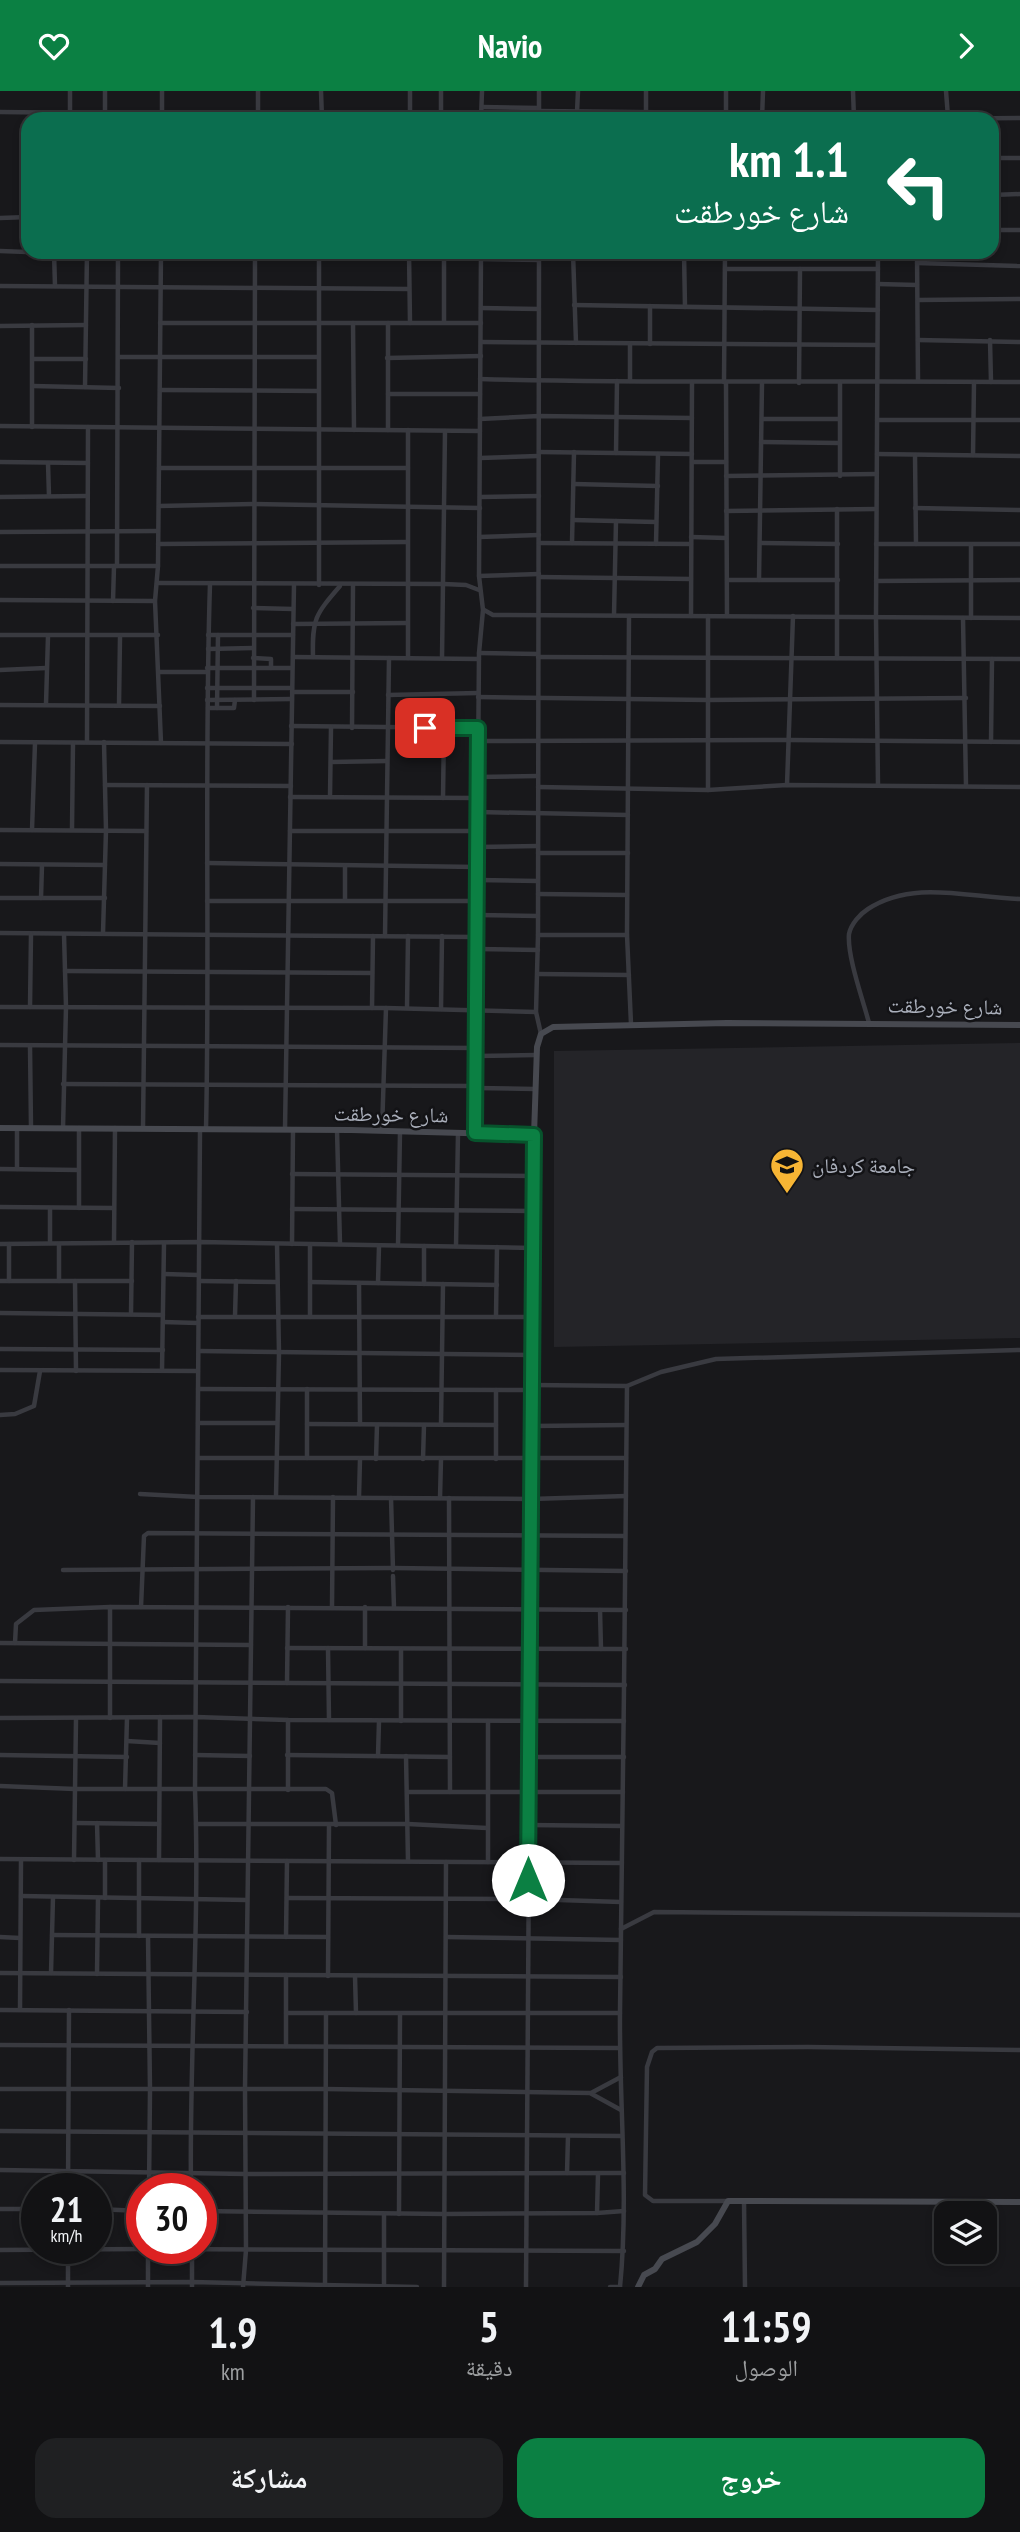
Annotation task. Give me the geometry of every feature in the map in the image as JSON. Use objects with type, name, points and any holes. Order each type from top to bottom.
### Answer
[{"type":"street","points":[[70,91],[70,112]]},
{"type":"street","points":[[105,91],[105,111]]},
{"type":"street","points":[[162,91],[162,112]]},
{"type":"street","points":[[258,91],[258,112]]},
{"type":"street","points":[[321,91],[322,112]]},
{"type":"street","points":[[410,91],[410,112]]},
{"type":"street","points":[[441,91],[441,112]]},
{"type":"street","points":[[482,91],[482,112]]},
{"type":"street","points":[[539,91],[539,110]]},
{"type":"street","points":[[578,91],[578,112]]},
{"type":"street","points":[[481,107],[646,112],[646,91]]},
{"type":"street","points":[[726,91],[726,112]]},
{"type":"street","points":[[762,112],[763,91]]},
{"type":"street","points":[[853,91],[854,112]]},
{"type":"street","points":[[946,91],[948,112]]},
{"type":"street","points":[[0,112],[114,112]]},
{"type":"street","points":[[999,119],[1020,118]]},
{"type":"street","points":[[999,157],[1020,158]]},
{"type":"street","points":[[999,195],[1020,194]]},
{"type":"street","points":[[0,218],[21,218]]},
{"type":"street","points":[[999,230],[1020,230]]},
{"type":"street","points":[[0,251],[21,251]]},
{"type":"street","points":[[54,259],[55,286]]},
{"type":"street","points":[[85,387],[87,259]]},
{"type":"street","points":[[113,601],[118,531],[118,259]]},
{"type":"street","points":[[161,259],[158,566],[155,601],[162,743]]},
{"type":"street","points":[[254,699],[255,259]]},
{"type":"street","points":[[319,259],[319,585]]},
{"type":"street","points":[[410,259],[410,323]]},
{"type":"street","points":[[444,259],[444,323]]},
{"type":"street","points":[[475,1133],[478,695],[483,610],[479,590],[481,259],[539,260],[536,1011],[541,1034],[535,1089],[533,1211],[526,2287]]},
{"type":"street","points":[[573,259],[576,343]]},
{"type":"street","points":[[684,259],[685,307]]},
{"type":"street","points":[[725,259],[727,616]]},
{"type":"street","points":[[878,259],[878,785]]},
{"type":"street","points":[[917,259],[918,381]]},
{"type":"street","points":[[917,263],[1020,265]]},
{"type":"street","points":[[725,269],[878,269]]},
{"type":"street","points":[[799,383],[800,269]]},
{"type":"street","points":[[878,284],[917,285]]},
{"type":"street","points":[[0,286],[409,289]]},
{"type":"street","points":[[918,300],[1020,299]]},
{"type":"street","points":[[574,305],[878,310]]},
{"type":"street","points":[[650,306],[650,344]]},
{"type":"street","points":[[481,308],[539,309]]},
{"type":"street","points":[[160,323],[481,323]]},
{"type":"street","points":[[353,323],[354,429]]},
{"type":"street","points":[[388,323],[388,430]]},
{"type":"street","points":[[0,326],[86,324]]},
{"type":"street","points":[[32,325],[33,427]]},
{"type":"street","points":[[918,340],[1020,342]]},
{"type":"street","points":[[990,340],[991,382]]},
{"type":"street","points":[[481,342],[877,345]]},
{"type":"street","points":[[630,344],[630,381]]},
{"type":"street","points":[[387,358],[481,356]]},
{"type":"street","points":[[118,357],[318,357]]},
{"type":"street","points":[[33,359],[86,359]]},
{"type":"street","points":[[480,379],[762,383],[1020,382]]},
{"type":"street","points":[[616,453],[617,381]]},
{"type":"street","points":[[691,616],[692,382]]},
{"type":"street","points":[[840,382],[840,476]]},
{"type":"street","points":[[973,455],[974,382]]},
{"type":"street","points":[[759,580],[762,383]]},
{"type":"street","points":[[33,386],[119,388]]},
{"type":"street","points":[[160,390],[318,391]]},
{"type":"street","points":[[388,394],[480,394]]},
{"type":"street","points":[[480,419],[539,416],[692,418]]},
{"type":"street","points":[[762,419],[839,419]]},
{"type":"street","points":[[877,420],[1020,421]]},
{"type":"street","points":[[0,426],[480,431]]},
{"type":"street","points":[[87,743],[88,427]]},
{"type":"street","points":[[408,430],[408,658]]},
{"type":"street","points":[[442,658],[445,431]]},
{"type":"street","points":[[761,442],[839,443]]},
{"type":"street","points":[[480,458],[574,452],[692,454]]},
{"type":"street","points":[[572,543],[574,452]]},
{"type":"street","points":[[656,544],[658,453]]},
{"type":"street","points":[[877,454],[1020,456]]},
{"type":"street","points":[[915,455],[916,544]]},
{"type":"street","points":[[0,462],[88,463]]},
{"type":"street","points":[[691,462],[726,462]]},
{"type":"street","points":[[48,463],[49,496]]},
{"type":"street","points":[[159,468],[408,468]]},
{"type":"street","points":[[726,475],[876,474]]},
{"type":"street","points":[[574,484],[658,485]]},
{"type":"street","points":[[0,497],[88,496]]},
{"type":"street","points":[[480,497],[539,496]]},
{"type":"street","points":[[159,506],[253,504],[480,508]]},
{"type":"street","points":[[915,508],[1020,509]]},
{"type":"street","points":[[837,509],[837,657]]},
{"type":"street","points":[[726,511],[876,509]]},
{"type":"street","points":[[573,520],[656,522]]},
{"type":"street","points":[[614,615],[616,521]]},
{"type":"street","points":[[0,532],[158,531]]},
{"type":"street","points":[[479,537],[539,535]]},
{"type":"street","points":[[539,543],[656,544],[726,538]]},
{"type":"street","points":[[158,544],[407,542]]},
{"type":"street","points":[[760,543],[838,544]]},
{"type":"street","points":[[876,544],[1020,544]]},
{"type":"street","points":[[971,545],[971,618]]},
{"type":"street","points":[[0,566],[158,566]]},
{"type":"street","points":[[479,576],[691,579]]},
{"type":"street","points":[[726,580],[838,580]]},
{"type":"street","points":[[876,581],[1020,580]]},
{"type":"street","points":[[157,583],[466,585],[479,590]]},
{"type":"street","points":[[191,2172],[197,1860],[195,1755],[198,1317],[208,1046],[207,670],[210,584]]},
{"type":"street","points":[[292,1244],[292,1174],[286,1047],[294,584]]},
{"type":"street","points":[[313,657],[313,624],[340,585]]},
{"type":"street","points":[[352,728],[354,585]]},
{"type":"street","points":[[0,600],[155,601]]},
{"type":"street","points":[[253,608],[293,609]]},
{"type":"street","points":[[483,610],[493,615],[1020,618]]},
{"type":"street","points":[[629,615],[627,935],[631,1024]]},
{"type":"street","points":[[708,616],[708,790]]},
{"type":"street","points":[[788,785],[793,616]]},
{"type":"street","points":[[963,618],[967,786]]},
{"type":"street","points":[[293,624],[407,623]]},
{"type":"street","points":[[0,635],[158,635]]},
{"type":"street","points":[[208,635],[293,635]]},
{"type":"street","points":[[217,708],[218,635]]},
{"type":"street","points":[[237,635],[237,648]]},
{"type":"street","points":[[46,704],[48,636]]},
{"type":"street","points":[[119,705],[120,637]]},
{"type":"street","points":[[208,649],[253,648]]},
{"type":"street","points":[[293,657],[442,658],[538,655],[629,658],[1020,659]]},
{"type":"street","points":[[253,658],[271,659],[271,668]]},
{"type":"street","points":[[384,936],[388,658]]},
{"type":"street","points":[[991,742],[992,659]]},
{"type":"street","points":[[159,672],[254,667],[292,669]]},
{"type":"street","points":[[0,670],[46,668]]},
{"type":"street","points":[[207,688],[253,687],[353,692]]},
{"type":"street","points":[[388,695],[708,700],[966,698]]},
{"type":"street","points":[[207,700],[292,699]]},
{"type":"street","points":[[208,708],[234,708],[235,700]]},
{"type":"street","points":[[0,705],[160,706]]},
{"type":"street","points":[[291,726],[478,728]]},
{"type":"street","points":[[330,797],[331,727]]},
{"type":"street","points":[[443,728],[443,798]]},
{"type":"street","points":[[478,741],[1020,742]]},
{"type":"street","points":[[0,743],[292,744]]},
{"type":"street","points":[[32,830],[35,743]]},
{"type":"street","points":[[72,829],[73,743]]},
{"type":"street","points":[[103,933],[106,830],[104,743]]},
{"type":"street","points":[[331,762],[387,761]]},
{"type":"street","points":[[478,777],[538,776]]},
{"type":"street","points":[[105,785],[291,786]]},
{"type":"street","points":[[143,1128],[146,785]]},
{"type":"street","points":[[538,787],[708,790],[788,785],[1020,787]]},
{"type":"street","points":[[290,797],[478,798]]},
{"type":"street","points":[[478,812],[628,815]]},
{"type":"street","points":[[0,830],[145,831]]},
{"type":"street","points":[[290,831],[477,831]]},
{"type":"street","points":[[477,847],[538,846]]},
{"type":"street","points":[[538,853],[628,853]]},
{"type":"street","points":[[207,863],[477,867]]},
{"type":"street","points":[[0,864],[105,865]]},
{"type":"street","points":[[41,898],[42,865]]},
{"type":"street","points":[[345,866],[345,899]]},
{"type":"street","points":[[478,880],[538,881]]},
{"type":"street","points":[[869,1023],[849,944],[849,930],[864,911],[894,896],[916,893],[939,892],[1020,899]]},
{"type":"street","points":[[538,894],[627,895]]},
{"type":"street","points":[[0,898],[105,898]]},
{"type":"street","points":[[207,901],[477,901]]},
{"type":"street","points":[[477,915],[538,916]]},
{"type":"street","points":[[0,933],[477,937]]},
{"type":"street","points":[[30,1007],[31,934]]},
{"type":"street","points":[[63,1128],[66,1007],[64,934]]},
{"type":"street","points":[[538,935],[627,935]]},
{"type":"street","points":[[372,1008],[373,936]]},
{"type":"street","points":[[407,1008],[408,936]]},
{"type":"street","points":[[441,1009],[442,936]]},
{"type":"street","points":[[477,949],[538,950]]},
{"type":"street","points":[[65,971],[372,973]]},
{"type":"street","points":[[538,974],[629,975]]},
{"type":"street","points":[[0,1007],[536,1011]]},
{"type":"street","points":[[382,1131],[386,1008]]},
{"type":"street","name":"شارع خورطقت","points":[[541,1034],[553,1027],[631,1024],[1020,1025]]},
{"type":"street","points":[[0,1045],[476,1048]]},
{"type":"street","points":[[30,1046],[30,1128]]},
{"type":"street","points":[[476,1056],[537,1055]]},
{"type":"street","points":[[63,1084],[383,1084],[535,1089]]},
{"type":"street","name":"شارع خورطقت","points":[[0,1128],[337,1130],[534,1135]]},
{"type":"street","points":[[17,1128],[17,1169]]},
{"type":"street","points":[[79,1128],[79,1208]]},
{"type":"street","points":[[114,1242],[115,1128]]},
{"type":"street","points":[[337,1130],[340,1244]]},
{"type":"street","points":[[398,1245],[400,1132]]},
{"type":"street","points":[[456,1246],[458,1133]]},
{"type":"street","points":[[0,1169],[79,1170]]},
{"type":"street","points":[[292,1174],[534,1176]]},
{"type":"street","points":[[0,1207],[113,1208]]},
{"type":"street","points":[[50,1208],[50,1243]]},
{"type":"street","points":[[292,1209],[533,1211]]},
{"type":"street","points":[[0,1244],[132,1242],[533,1248]]},
{"type":"street","points":[[131,1314],[132,1242]]},
{"type":"street","points":[[162,1370],[164,1243]]},
{"type":"street","points":[[9,1244],[9,1281]]},
{"type":"street","points":[[59,1244],[59,1281]]},
{"type":"street","points":[[276,1496],[278,1244]]},
{"type":"street","points":[[310,1244],[310,1317]]},
{"type":"street","points":[[378,1283],[379,1246]]},
{"type":"street","points":[[424,1246],[424,1284]]},
{"type":"street","points":[[496,1317],[497,1247]]},
{"type":"street","points":[[164,1274],[236,1282],[277,1282]]},
{"type":"street","points":[[0,1281],[132,1281]]},
{"type":"street","points":[[75,1281],[76,1371]]},
{"type":"street","points":[[235,1316],[236,1282]]},
{"type":"street","points":[[310,1282],[496,1285]]},
{"type":"street","points":[[359,1283],[360,1424]]},
{"type":"street","points":[[441,1424],[443,1284]]},
{"type":"street","points":[[0,1313],[163,1315]]},
{"type":"street","points":[[198,1317],[533,1317]]},
{"type":"street","points":[[163,1322],[198,1324]]},
{"type":"street","points":[[0,1349],[163,1350]]},
{"type":"street","points":[[198,1389],[443,1391],[627,1386],[661,1372],[716,1359],[1020,1350]]},
{"type":"street","points":[[199,1351],[533,1355]]},
{"type":"street","points":[[0,1370],[198,1371]]},
{"type":"street","points":[[0,1415],[23,1412],[34,1406],[40,1371]]},
{"type":"street","points":[[610,2287],[620,2287],[624,2251],[620,2013],[627,1386]]},
{"type":"street","points":[[307,1389],[307,1458]]},
{"type":"street","points":[[496,1390],[496,1459]]},
{"type":"street","points":[[198,1423],[276,1423]]},
{"type":"street","points":[[307,1424],[496,1425]]},
{"type":"street","points":[[376,1459],[377,1424]]},
{"type":"street","points":[[423,1459],[424,1425]]},
{"type":"street","points":[[532,1426],[626,1425]]},
{"type":"street","points":[[198,1458],[626,1458]]},
{"type":"street","points":[[359,1497],[360,1459]]},
{"type":"street","points":[[440,1498],[441,1459]]},
{"type":"street","points":[[140,1494],[198,1497],[531,1499],[626,1496]]},
{"type":"street","points":[[243,2286],[246,2250],[245,2089],[253,1497]]},
{"type":"street","points":[[332,1607],[333,1497]]},
{"type":"street","points":[[391,1498],[394,1608]]},
{"type":"street","points":[[449,1498],[450,1792]]},
{"type":"street","points":[[141,1607],[145,1534],[625,1536]]},
{"type":"street","points":[[63,1570],[252,1568],[393,1572],[450,1569],[626,1571]]},
{"type":"street","points":[[15,1643],[16,1624],[31,1611],[110,1607],[626,1610]]},
{"type":"street","points":[[110,1607],[110,1718]]},
{"type":"street","points":[[287,1683],[288,1607]]},
{"type":"street","points":[[365,1607],[365,1648]]},
{"type":"street","points":[[600,1610],[601,1649]]},
{"type":"street","points":[[0,1643],[251,1645]]},
{"type":"street","points":[[287,1648],[626,1649]]},
{"type":"street","points":[[328,1648],[329,1720]]},
{"type":"street","points":[[401,1649],[401,1721]]},
{"type":"street","points":[[0,1681],[625,1685]]},
{"type":"street","points":[[159,1860],[160,1717]]},
{"type":"street","points":[[0,1719],[196,1717],[379,1721],[624,1721]]},
{"type":"street","points":[[125,1789],[127,1718]]},
{"type":"street","points":[[74,1860],[76,1719]]},
{"type":"street","points":[[288,1720],[288,1790]]},
{"type":"street","points":[[378,1756],[379,1721]]},
{"type":"street","points":[[488,1721],[488,1862]]},
{"type":"street","points":[[127,1741],[160,1743]]},
{"type":"street","points":[[0,1755],[127,1757]]},
{"type":"street","points":[[195,1755],[250,1756]]},
{"type":"street","points":[[288,1755],[450,1757]]},
{"type":"street","points":[[406,1756],[408,1861]]},
{"type":"street","points":[[529,1757],[624,1757]]},
{"type":"street","points":[[0,1786],[329,1790],[332,1793],[337,1825]]},
{"type":"street","points":[[407,1792],[623,1792]]},
{"type":"street","points":[[75,1823],[159,1824]]},
{"type":"street","points":[[97,1823],[98,1860]]},
{"type":"street","points":[[196,1824],[408,1824],[488,1828]]},
{"type":"street","points":[[328,1976],[329,1825]]},
{"type":"street","points":[[528,1825],[622,1826]]},
{"type":"street","points":[[0,1859],[622,1863]]},
{"type":"street","points":[[20,2010],[21,1860]]},
{"type":"street","points":[[105,1860],[105,1898]]},
{"type":"street","points":[[138,1936],[139,1860]]},
{"type":"street","points":[[286,1937],[287,1861]]},
{"type":"street","points":[[444,2287],[446,1862]]},
{"type":"street","points":[[20,1896],[247,1901]]},
{"type":"street","points":[[51,1973],[53,1897]]},
{"type":"street","points":[[97,1974],[98,1898]]},
{"type":"street","points":[[286,1898],[621,1902]]},
{"type":"street","points":[[621,1929],[654,1912],[1020,1915]]},
{"type":"street","points":[[52,1935],[328,1937]]},
{"type":"street","points":[[148,1936],[149,2171]]},
{"type":"street","points":[[0,1937],[20,1938]]},
{"type":"street","points":[[446,1937],[621,1940]]},
{"type":"street","points":[[0,1973],[621,1977]]},
{"type":"street","points":[[286,1975],[286,2046]]},
{"type":"street","points":[[355,1976],[356,2013]]},
{"type":"street","points":[[0,2010],[247,2012]]},
{"type":"street","points":[[68,2170],[69,2010]]},
{"type":"street","points":[[286,2013],[620,2013]]},
{"type":"street","points":[[325,2287],[326,2013]]},
{"type":"street","points":[[399,2214],[400,2014]]},
{"type":"street","points":[[0,2045],[528,2049],[620,2047]]},
{"type":"street","points":[[1020,2050],[781,2047],[657,2049],[652,2052],[647,2067],[645,2195],[653,2201],[1020,2202]]},
{"type":"street","points":[[0,2089],[325,2089],[590,2093],[621,2077]]},
{"type":"street","points":[[590,2093],[622,2111]]},
{"type":"street","points":[[0,2131],[622,2136]]},
{"type":"street","points":[[568,2135],[568,2173]]},
{"type":"street","points":[[0,2170],[624,2173]]},
{"type":"street","points":[[597,2213],[598,2174]]},
{"type":"street","points":[[638,2287],[644,2275],[656,2269],[663,2259],[697,2242],[715,2224],[728,2201]]},
{"type":"street","points":[[744,2201],[745,2287]]},
{"type":"street","points":[[0,2209],[21,2209]]},
{"type":"street","points":[[217,2211],[445,2214],[624,2211]]},
{"type":"street","points":[[384,2214],[384,2287]]},
{"type":"street","points":[[217,2249],[624,2251]]},
{"type":"street","points":[[0,2250],[21,2250]]},
{"type":"street","points":[[68,2264],[68,2285]]},
{"type":"street","points":[[148,2264],[148,2285]]},
{"type":"street","points":[[192,2264],[192,2285]]},
{"type":"street","points":[[0,2283],[417,2287]]},
{"type":"shaded area","name":"جامعة كردفان","points":[[1020,1043],[1020,1338],[554,1347],[554,1051]]},
{"type":"place","name":"جامعة كردفان","points":[[787,1195]]},
{"type":"route","points":[[425,728],[478,728],[475,1133],[534,1135],[528,1880]]}]
